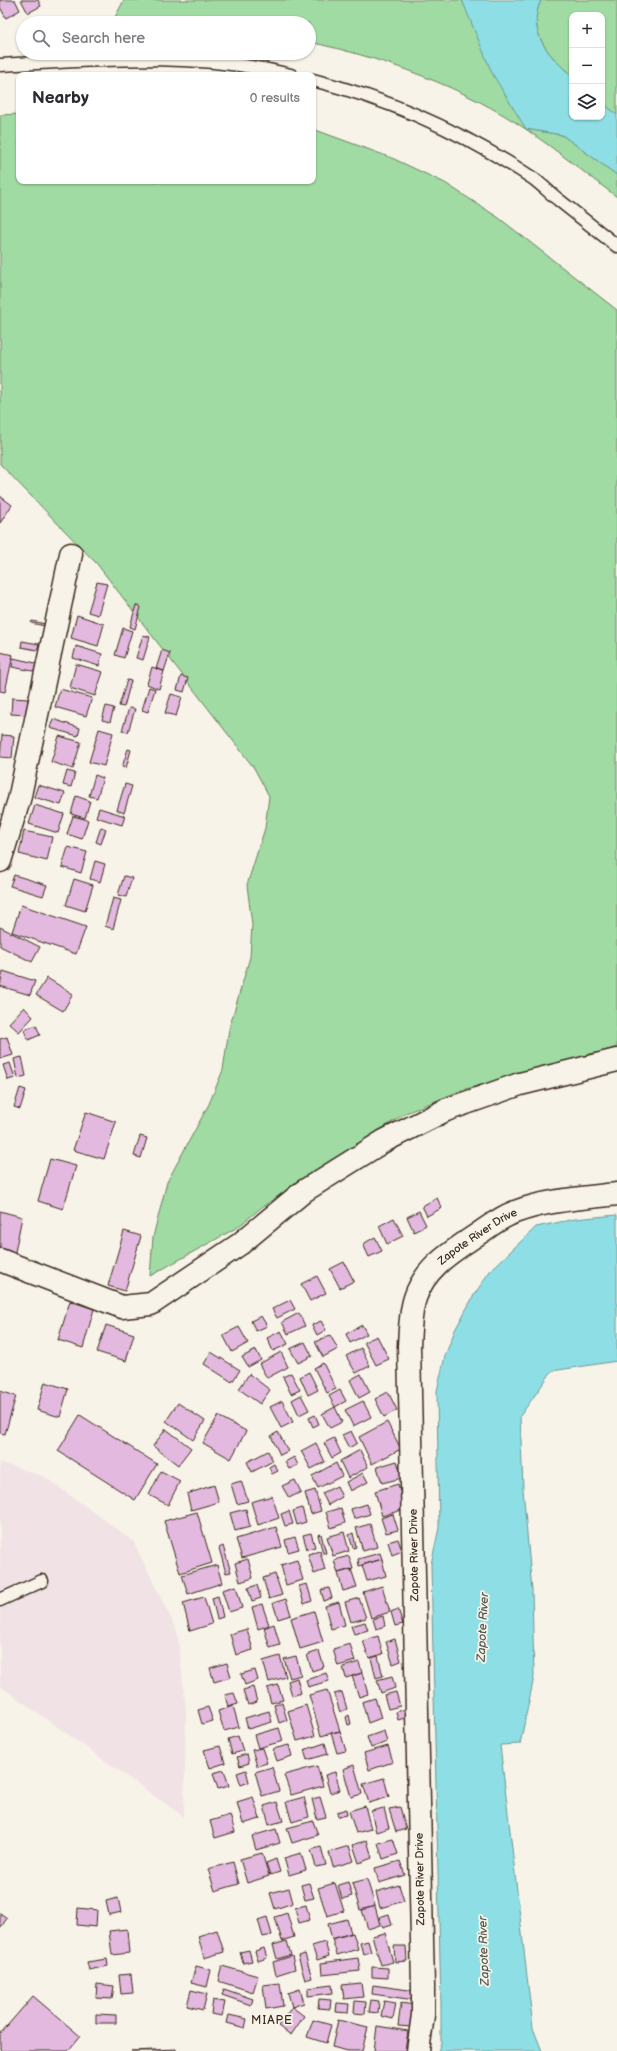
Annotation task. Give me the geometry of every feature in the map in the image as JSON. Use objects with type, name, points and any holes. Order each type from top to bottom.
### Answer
[{"type":"street","points":[[0,861],[19,800],[71,554]]},
{"type":"street","points":[[0,1260],[122,1307],[151,1304],[240,1244],[304,1191],[384,1141],[446,1110],[520,1084],[617,1060]]},
{"type":"street","name":"Zapote River Drive","points":[[418,2051],[423,2015],[423,1993],[409,1346],[410,1321],[415,1298],[423,1279],[436,1264],[451,1252],[514,1212],[542,1205],[617,1194]]},
{"type":"lane","points":[[0,65],[113,60]]},
{"type":"lane","points":[[182,60],[231,64],[275,72]]},
{"type":"lane","points":[[316,81],[359,93],[386,103],[446,128],[483,147],[535,180],[617,246]]},
{"type":"lane","points":[[0,1600],[42,1581]]},
{"type":"shaded area","points":[[0,1462],[45,1477],[133,1541],[177,1631],[186,1710],[184,1817],[0,1686]]},
{"type":"green space","points":[[124,0],[462,0],[526,129],[562,135],[617,175],[617,197],[527,130],[477,101],[394,65],[337,48],[316,44],[316,16],[116,16]]},
{"type":"green space","points":[[541,0],[617,0],[617,115],[605,105],[605,12],[569,12],[569,73],[548,52],[542,42],[536,23],[537,12]]},
{"type":"green space","points":[[16,114],[16,184],[316,184],[316,130],[392,158],[445,183],[499,218],[617,310],[617,1047],[573,1062],[462,1090],[406,1113],[262,1207],[238,1227],[150,1276],[153,1237],[167,1182],[209,1104],[223,1070],[229,1029],[250,957],[252,925],[247,885],[265,828],[269,796],[254,768],[97,564],[0,464],[0,115]]},
{"type":"water","points":[[462,0],[541,0],[537,12],[536,23],[538,33],[548,52],[569,73],[569,120],[605,120],[605,105],[617,115],[617,175],[562,135],[526,129],[492,73]]},
{"type":"water","name":"Zapote River","points":[[617,1215],[617,1361],[552,1371],[520,1416],[523,1489],[532,1590],[534,1677],[520,1744],[500,1745],[533,2028],[542,2051],[438,2051],[441,2043],[441,2005],[431,1564],[439,1528],[437,1391],[445,1356],[455,1330],[474,1295],[490,1271],[536,1227],[575,1219]]},
{"type":"building","points":[[0,0],[15,0],[20,10],[6,18],[0,7]]},
{"type":"building","points":[[21,0],[38,0],[41,6],[28,13]]},
{"type":"building","points":[[0,496],[12,505],[0,523]]},
{"type":"building","points":[[97,582],[107,584],[98,615],[88,612]]},
{"type":"building","points":[[136,605],[141,607],[135,629],[130,627]]},
{"type":"building","points":[[77,615],[104,624],[98,646],[71,638]]},
{"type":"building","points":[[32,621],[45,624],[45,626],[31,623]]},
{"type":"building","points":[[123,628],[132,631],[124,658],[115,655]]},
{"type":"building","points":[[143,635],[150,637],[143,660],[136,658]]},
{"type":"building","points":[[22,641],[39,644],[37,650],[21,647]]},
{"type":"building","points":[[76,646],[102,654],[99,666],[73,658]]},
{"type":"building","points":[[162,650],[170,653],[164,671],[156,669]]},
{"type":"building","points":[[0,652],[13,655],[5,692],[0,691]]},
{"type":"building","points":[[13,658],[40,664],[38,672],[12,667]]},
{"type":"building","points":[[76,664],[103,672],[95,696],[70,688]]},
{"type":"building","points":[[152,667],[164,671],[159,689],[147,684]]},
{"type":"building","points":[[181,676],[188,678],[184,692],[177,690]]},
{"type":"building","points":[[127,680],[131,681],[124,707],[119,706]]},
{"type":"building","points":[[149,687],[155,689],[148,712],[142,710]]},
{"type":"building","points":[[60,689],[92,698],[86,716],[55,707]]},
{"type":"building","points":[[171,694],[182,697],[176,716],[165,713]]},
{"type":"building","points":[[12,698],[28,699],[27,715],[11,714]]},
{"type":"building","points":[[106,706],[114,708],[110,722],[102,720]]},
{"type":"building","points":[[129,708],[135,709],[128,732],[122,731]]},
{"type":"building","points":[[53,719],[80,728],[78,736],[50,728]]},
{"type":"building","points":[[99,729],[113,733],[104,766],[89,762]]},
{"type":"building","points":[[2,735],[14,736],[12,758],[0,757]]},
{"type":"building","points":[[59,736],[81,742],[73,769],[51,762]]},
{"type":"building","points":[[128,749],[131,750],[126,768],[122,767]]},
{"type":"building","points":[[67,771],[75,773],[71,787],[63,785]]},
{"type":"building","points":[[95,775],[103,778],[97,798],[89,796]]},
{"type":"building","points":[[125,784],[132,786],[124,813],[117,810]]},
{"type":"building","points":[[38,785],[65,793],[61,805],[34,797]]},
{"type":"building","points":[[76,796],[90,801],[85,818],[71,814]]},
{"type":"building","points":[[35,805],[64,814],[58,833],[29,824]]},
{"type":"building","points":[[99,808],[125,816],[122,825],[96,817]]},
{"type":"building","points":[[73,816],[88,820],[82,839],[67,834]]},
{"type":"building","points":[[101,827],[106,829],[101,844],[96,842]]},
{"type":"building","points":[[24,831],[52,837],[47,861],[19,854]]},
{"type":"building","points":[[68,847],[87,852],[81,873],[62,867]]},
{"type":"building","points":[[95,861],[105,864],[100,882],[90,879]]},
{"type":"building","points":[[14,875],[47,885],[43,896],[10,886]]},
{"type":"building","points":[[124,876],[132,878],[126,897],[118,895]]},
{"type":"building","points":[[74,879],[93,885],[85,911],[66,905]]},
{"type":"building","points":[[113,898],[121,900],[113,929],[105,926]]},
{"type":"building","points":[[21,905],[86,927],[76,954],[12,932]]},
{"type":"building","points":[[0,927],[40,947],[32,962],[0,946]]},
{"type":"building","points":[[3,971],[35,981],[30,995],[0,986]]},
{"type":"building","points":[[47,978],[73,994],[63,1011],[36,995]]},
{"type":"building","points":[[24,1007],[33,1017],[19,1032],[9,1023]]},
{"type":"building","points":[[36,1025],[40,1035],[28,1040],[24,1030]]},
{"type":"building","points":[[7,1037],[13,1055],[0,1059],[0,1039]]},
{"type":"building","points":[[22,1057],[26,1076],[18,1078],[14,1059]]},
{"type":"building","points":[[10,1063],[15,1078],[8,1080],[3,1065]]},
{"type":"building","points":[[20,1088],[26,1090],[20,1109],[14,1107]]},
{"type":"building","points":[[86,1112],[116,1122],[104,1159],[73,1150]]},
{"type":"building","points":[[140,1136],[147,1138],[141,1158],[134,1156]]},
{"type":"building","points":[[50,1159],[76,1166],[63,1209],[38,1201]]},
{"type":"building","points":[[437,1198],[442,1208],[427,1216],[422,1206]]},
{"type":"building","points":[[0,1211],[22,1217],[14,1257],[0,1248]]},
{"type":"building","points":[[419,1211],[426,1225],[414,1232],[407,1217]]},
{"type":"building","points":[[394,1218],[403,1236],[387,1244],[379,1226]]},
{"type":"building","points":[[124,1231],[141,1236],[125,1291],[108,1286]]},
{"type":"building","points":[[375,1237],[382,1251],[369,1257],[363,1244]]},
{"type":"building","points":[[344,1262],[354,1281],[340,1288],[330,1269]]},
{"type":"building","points":[[317,1276],[326,1293],[310,1301],[301,1284]]},
{"type":"building","points":[[290,1300],[295,1309],[277,1318],[272,1309]]},
{"type":"building","points":[[70,1301],[94,1309],[83,1348],[58,1340]]},
{"type":"building","points":[[299,1313],[305,1326],[288,1334],[282,1322]]},
{"type":"building","points":[[261,1316],[267,1326],[256,1331],[251,1321]]},
{"type":"building","points":[[321,1321],[326,1330],[317,1335],[312,1325]]},
{"type":"building","points":[[106,1325],[134,1334],[126,1361],[97,1352]]},
{"type":"building","points":[[362,1325],[367,1334],[350,1343],[346,1334]]},
{"type":"building","points":[[239,1327],[248,1343],[232,1352],[223,1335]]},
{"type":"building","points":[[281,1331],[288,1344],[273,1351],[267,1338]]},
{"type":"building","points":[[330,1335],[338,1349],[323,1357],[315,1342]]},
{"type":"building","points":[[377,1336],[389,1359],[376,1365],[364,1342]]},
{"type":"building","points":[[305,1342],[312,1356],[298,1363],[290,1349]]},
{"type":"building","points":[[361,1348],[370,1366],[356,1373],[346,1356]]},
{"type":"building","points":[[256,1350],[261,1360],[248,1367],[242,1357]]},
{"type":"building","points":[[211,1352],[240,1370],[232,1382],[204,1364]]},
{"type":"building","points":[[281,1352],[288,1367],[267,1378],[259,1364]]},
{"type":"building","points":[[323,1363],[336,1389],[327,1393],[314,1368]]},
{"type":"building","points":[[309,1372],[318,1390],[308,1395],[300,1377]]},
{"type":"building","points":[[291,1373],[300,1390],[291,1394],[283,1377]]},
{"type":"building","points":[[249,1374],[270,1390],[260,1404],[239,1389]]},
{"type":"building","points":[[361,1374],[370,1392],[359,1398],[350,1380]]},
{"type":"building","points":[[45,1382],[68,1389],[60,1417],[37,1410]]},
{"type":"building","points":[[340,1390],[346,1401],[335,1407],[329,1396]]},
{"type":"building","points":[[0,1391],[16,1396],[5,1434],[0,1433]]},
{"type":"building","points":[[388,1392],[397,1410],[384,1417],[375,1399]]},
{"type":"building","points":[[301,1395],[309,1410],[299,1415],[292,1400]]},
{"type":"building","points":[[282,1401],[293,1422],[281,1428],[270,1407]]},
{"type":"building","points":[[363,1401],[371,1417],[353,1426],[345,1410]]},
{"type":"building","points":[[178,1403],[205,1421],[193,1440],[166,1421]]},
{"type":"building","points":[[335,1407],[342,1422],[330,1428],[322,1414]]},
{"type":"building","points":[[80,1415],[157,1464],[135,1500],[58,1451]]},
{"type":"building","points":[[315,1415],[319,1424],[313,1427],[309,1418]]},
{"type":"building","points":[[218,1416],[246,1431],[231,1459],[203,1443]]},
{"type":"building","points":[[387,1422],[401,1449],[372,1464],[359,1437]]},
{"type":"building","points":[[166,1429],[191,1448],[178,1465],[153,1446]]},
{"type":"building","points":[[351,1431],[357,1443],[349,1448],[342,1435]]},
{"type":"building","points":[[278,1432],[288,1451],[280,1455],[271,1436]]},
{"type":"building","points":[[334,1438],[341,1453],[332,1458],[324,1443]]},
{"type":"building","points":[[316,1443],[325,1462],[311,1469],[301,1451]]},
{"type":"building","points":[[360,1450],[368,1467],[348,1478],[340,1461]]},
{"type":"building","points":[[268,1451],[273,1461],[252,1472],[247,1462]]},
{"type":"building","points":[[294,1457],[298,1465],[289,1469],[285,1462]]},
{"type":"building","points":[[397,1461],[402,1478],[382,1483],[377,1467]]},
{"type":"building","points":[[336,1463],[342,1476],[318,1488],[312,1476]]},
{"type":"building","points":[[274,1464],[278,1471],[272,1474],[269,1467]]},
{"type":"building","points":[[161,1471],[180,1481],[168,1505],[149,1495]]},
{"type":"building","points":[[363,1473],[368,1482],[350,1491],[346,1482]]},
{"type":"building","points":[[295,1480],[301,1492],[289,1498],[282,1486]]},
{"type":"building","points":[[241,1481],[248,1501],[237,1504],[231,1484]]},
{"type":"building","points":[[398,1484],[405,1509],[382,1516],[375,1491]]},
{"type":"building","points":[[214,1485],[219,1502],[191,1510],[187,1494]]},
{"type":"building","points":[[337,1486],[342,1497],[328,1505],[322,1493]]},
{"type":"building","points":[[315,1490],[321,1511],[311,1514],[305,1493]]},
{"type":"building","points":[[272,1496],[279,1518],[258,1525],[251,1502]]},
{"type":"building","points":[[367,1504],[370,1514],[354,1519],[351,1509]]},
{"type":"building","points":[[302,1508],[306,1522],[297,1525],[293,1511]]},
{"type":"building","points":[[341,1508],[345,1523],[331,1528],[326,1512]]},
{"type":"building","points":[[246,1509],[250,1527],[235,1531],[230,1513]]},
{"type":"building","points":[[289,1511],[293,1524],[285,1526],[281,1514]]},
{"type":"building","points":[[197,1512],[212,1563],[180,1573],[164,1521]]},
{"type":"building","points":[[393,1514],[398,1530],[386,1533],[381,1518]]},
{"type":"building","points":[[370,1524],[377,1547],[363,1551],[356,1528]]},
{"type":"building","points":[[276,1527],[282,1547],[242,1558],[236,1539]]},
{"type":"building","points":[[344,1532],[349,1551],[333,1556],[327,1537]]},
{"type":"building","points":[[311,1533],[315,1547],[307,1549],[303,1535]]},
{"type":"building","points":[[353,1533],[356,1547],[353,1548],[349,1535]]},
{"type":"building","points":[[321,1534],[326,1553],[323,1553],[318,1535]]},
{"type":"building","points":[[295,1537],[299,1549],[288,1552],[285,1540]]},
{"type":"building","points":[[398,1539],[402,1551],[392,1555],[388,1542]]},
{"type":"building","points":[[223,1546],[231,1572],[226,1573],[219,1548]]},
{"type":"building","points":[[320,1551],[325,1570],[314,1574],[308,1554]]},
{"type":"building","points":[[380,1553],[382,1559],[359,1566],[358,1559]]},
{"type":"building","points":[[349,1556],[353,1569],[338,1573],[334,1560]]},
{"type":"building","points":[[248,1559],[253,1578],[240,1582],[235,1563]]},
{"type":"building","points":[[382,1559],[386,1576],[367,1581],[362,1565]]},
{"type":"building","points":[[297,1560],[303,1580],[286,1585],[281,1565]]},
{"type":"building","points":[[217,1565],[222,1583],[188,1594],[182,1575]]},
{"type":"building","points":[[351,1569],[357,1587],[343,1591],[338,1573]]},
{"type":"building","points":[[275,1574],[282,1595],[269,1599],[263,1578]]},
{"type":"building","points":[[307,1584],[312,1601],[304,1604],[299,1586]]},
{"type":"building","points":[[257,1585],[261,1598],[252,1601],[248,1588]]},
{"type":"building","points":[[236,1586],[242,1608],[229,1612],[222,1590]]},
{"type":"building","points":[[382,1586],[390,1612],[371,1618],[363,1592]]},
{"type":"building","points":[[329,1588],[332,1598],[324,1601],[321,1590]]},
{"type":"building","points":[[218,1596],[223,1617],[217,1619],[212,1598]]},
{"type":"building","points":[[204,1597],[212,1624],[190,1631],[183,1603]]},
{"type":"building","points":[[359,1598],[366,1618],[351,1622],[345,1602]]},
{"type":"building","points":[[286,1599],[291,1615],[278,1619],[273,1603]]},
{"type":"building","points":[[339,1602],[345,1625],[331,1629],[325,1606]]},
{"type":"building","points":[[262,1604],[269,1625],[258,1629],[252,1607]]},
{"type":"building","points":[[398,1609],[403,1624],[395,1626],[391,1612]]},
{"type":"building","points":[[314,1611],[323,1642],[300,1649],[291,1618]]},
{"type":"building","points":[[383,1616],[385,1626],[376,1629],[373,1619]]},
{"type":"building","points":[[365,1622],[368,1630],[354,1634],[351,1626]]},
{"type":"building","points":[[274,1624],[280,1645],[270,1648],[264,1628]]},
{"type":"building","points":[[247,1629],[253,1650],[236,1655],[230,1634]]},
{"type":"building","points":[[378,1636],[383,1654],[369,1658],[363,1641]]},
{"type":"building","points":[[395,1639],[401,1661],[393,1664],[386,1642]]},
{"type":"building","points":[[350,1644],[355,1661],[338,1666],[333,1649]]},
{"type":"building","points":[[319,1651],[324,1667],[312,1671],[307,1655]]},
{"type":"building","points":[[280,1656],[286,1677],[269,1682],[263,1661]]},
{"type":"building","points":[[296,1656],[301,1675],[290,1678],[284,1659]]},
{"type":"building","points":[[378,1656],[383,1676],[376,1678],[371,1658]]},
{"type":"building","points":[[359,1662],[362,1673],[346,1678],[343,1667]]},
{"type":"building","points":[[227,1663],[231,1677],[214,1682],[210,1668]]},
{"type":"building","points":[[255,1670],[258,1680],[245,1685],[241,1674]]},
{"type":"building","points":[[326,1673],[329,1681],[308,1687],[306,1680]]},
{"type":"building","points":[[362,1673],[368,1694],[359,1697],[352,1676]]},
{"type":"building","points":[[392,1676],[395,1688],[381,1693],[377,1680]]},
{"type":"building","points":[[297,1678],[301,1693],[292,1696],[288,1681]]},
{"type":"building","points":[[278,1685],[283,1700],[271,1703],[267,1688]]},
{"type":"building","points":[[253,1687],[257,1702],[248,1705],[243,1690]]},
{"type":"building","points":[[327,1690],[340,1731],[321,1736],[309,1695]]},
{"type":"building","points":[[342,1692],[347,1709],[340,1712],[334,1694]]},
{"type":"building","points":[[396,1692],[400,1706],[388,1709],[384,1695]]},
{"type":"building","points":[[234,1693],[238,1704],[228,1707],[225,1695]]},
{"type":"building","points":[[375,1698],[381,1718],[368,1723],[362,1702]]},
{"type":"building","points":[[282,1703],[287,1720],[279,1723],[274,1705]]},
{"type":"building","points":[[306,1705],[315,1736],[297,1741],[288,1711]]},
{"type":"building","points":[[233,1706],[239,1727],[224,1731],[218,1711]]},
{"type":"building","points":[[208,1707],[213,1721],[202,1724],[198,1710]]},
{"type":"building","points":[[406,1709],[408,1717],[398,1720],[396,1712]]},
{"type":"building","points":[[269,1711],[272,1722],[248,1729],[245,1718]]},
{"type":"building","points":[[349,1715],[351,1724],[348,1725],[346,1717]]},
{"type":"building","points":[[279,1728],[283,1741],[258,1748],[254,1735]]},
{"type":"building","points":[[340,1731],[346,1751],[337,1753],[331,1733]]},
{"type":"building","points":[[384,1731],[387,1742],[371,1748],[367,1737]]},
{"type":"building","points":[[238,1736],[243,1751],[232,1754],[228,1739]]},
{"type":"building","points":[[325,1743],[328,1754],[307,1760],[304,1750]]},
{"type":"building","points":[[289,1745],[292,1756],[277,1761],[273,1749]]},
{"type":"building","points":[[220,1746],[225,1763],[210,1768],[204,1750]]},
{"type":"building","points":[[388,1746],[393,1762],[369,1770],[364,1753]]},
{"type":"building","points":[[262,1748],[267,1763],[257,1766],[252,1750]]},
{"type":"building","points":[[247,1754],[249,1763],[240,1766],[237,1757]]},
{"type":"building","points":[[354,1765],[362,1794],[351,1797],[343,1769]]},
{"type":"building","points":[[317,1766],[323,1786],[291,1795],[284,1775]]},
{"type":"building","points":[[272,1767],[279,1791],[262,1796],[255,1772]]},
{"type":"building","points":[[224,1770],[229,1786],[218,1789],[213,1773]]},
{"type":"building","points":[[246,1770],[249,1782],[241,1785],[237,1773]]},
{"type":"building","points":[[335,1772],[340,1790],[330,1793],[325,1775]]},
{"type":"building","points":[[384,1778],[389,1797],[369,1803],[363,1784]]},
{"type":"building","points":[[253,1797],[260,1819],[243,1824],[237,1802]]},
{"type":"building","points":[[304,1797],[309,1817],[292,1822],[286,1802]]},
{"type":"building","points":[[320,1797],[326,1817],[317,1819],[312,1799]]},
{"type":"building","points":[[277,1802],[283,1821],[269,1825],[264,1806]]},
{"type":"building","points":[[365,1806],[371,1829],[356,1833],[349,1811]]},
{"type":"building","points":[[400,1807],[406,1829],[396,1832],[389,1809]]},
{"type":"building","points":[[384,1808],[389,1828],[376,1832],[371,1811]]},
{"type":"building","points":[[346,1809],[347,1815],[338,1817],[337,1812]]},
{"type":"building","points":[[230,1815],[235,1832],[215,1838],[210,1821]]},
{"type":"building","points":[[313,1821],[318,1835],[292,1843],[287,1828]]},
{"type":"building","points":[[276,1829],[280,1843],[256,1850],[252,1836]]},
{"type":"building","points":[[393,1839],[398,1854],[383,1859],[378,1843]]},
{"type":"building","points":[[367,1840],[372,1858],[359,1863],[353,1845]]},
{"type":"building","points":[[349,1846],[354,1861],[333,1867],[329,1852]]},
{"type":"building","points":[[321,1847],[326,1865],[316,1867],[311,1850]]},
{"type":"building","points":[[262,1853],[269,1876],[247,1883],[240,1859]]},
{"type":"building","points":[[301,1853],[306,1870],[289,1875],[284,1858]]},
{"type":"building","points":[[276,1859],[280,1872],[270,1875],[266,1863]]},
{"type":"building","points":[[400,1861],[405,1875],[379,1883],[375,1868]]},
{"type":"building","points":[[233,1862],[239,1884],[215,1891],[208,1869]]},
{"type":"building","points":[[367,1879],[375,1906],[360,1910],[352,1883]]},
{"type":"building","points":[[348,1882],[352,1896],[342,1899],[338,1885]]},
{"type":"building","points":[[309,1883],[314,1898],[305,1900],[301,1885]]},
{"type":"building","points":[[335,1883],[344,1911],[327,1916],[318,1888]]},
{"type":"building","points":[[399,1885],[404,1901],[380,1908],[376,1892]]},
{"type":"building","points":[[289,1888],[293,1903],[275,1909],[270,1893]]},
{"type":"building","points":[[118,1898],[121,1912],[109,1915],[106,1901]]},
{"type":"building","points":[[306,1905],[310,1920],[299,1923],[295,1908]]},
{"type":"building","points":[[375,1906],[380,1925],[368,1929],[362,1910]]},
{"type":"building","points":[[78,1908],[97,1910],[96,1927],[77,1925]]},
{"type":"building","points":[[0,1913],[7,1918],[0,1929]]},
{"type":"building","points":[[287,1913],[294,1937],[282,1941],[275,1917]]},
{"type":"building","points":[[389,1914],[392,1925],[383,1928],[379,1917]]},
{"type":"building","points":[[267,1917],[272,1935],[263,1937],[258,1920]]},
{"type":"building","points":[[347,1919],[351,1933],[332,1939],[328,1924]]},
{"type":"building","points":[[127,1929],[129,1953],[112,1955],[109,1931]]},
{"type":"building","points":[[217,1930],[224,1952],[204,1958],[198,1936]]},
{"type":"building","points":[[353,1933],[358,1949],[337,1955],[332,1939]]},
{"type":"building","points":[[385,1933],[393,1962],[381,1965],[372,1936]]},
{"type":"building","points":[[287,1941],[291,1955],[277,1959],[273,1945]]},
{"type":"building","points":[[368,1941],[371,1952],[363,1954],[360,1943]]},
{"type":"building","points":[[325,1942],[329,1956],[317,1960],[312,1946]]},
{"type":"building","points":[[394,1946],[406,1946],[407,1961],[395,1962]]},
{"type":"building","points":[[264,1948],[267,1958],[258,1961],[255,1951]]},
{"type":"building","points":[[249,1950],[252,1961],[243,1963],[240,1952]]},
{"type":"building","points":[[305,1954],[312,1978],[305,1980],[298,1956]]},
{"type":"building","points":[[292,1956],[295,1969],[276,1975],[273,1962]]},
{"type":"building","points":[[358,1958],[360,1971],[322,1975],[321,1963]]},
{"type":"building","points":[[107,1959],[108,1966],[89,1970],[87,1962]]},
{"type":"building","points":[[196,1966],[211,1970],[207,1987],[191,1983]]},
{"type":"building","points":[[222,1966],[258,1976],[253,1992],[218,1981]]},
{"type":"building","points":[[372,1967],[388,1968],[388,1978],[372,1977]]},
{"type":"building","points":[[131,1974],[133,1993],[121,1994],[119,1975]]},
{"type":"building","points":[[280,1983],[283,2006],[266,2009],[263,1985]]},
{"type":"building","points":[[361,1983],[363,1997],[344,1999],[342,1985]]},
{"type":"building","points":[[97,1984],[114,1986],[112,1999],[96,1998]]},
{"type":"building","points":[[332,1985],[333,1993],[308,1996],[308,1988]]},
{"type":"building","points":[[373,1985],[416,1991],[415,2000],[372,1994]]},
{"type":"building","points":[[224,1989],[253,1999],[251,2005],[222,1995]]},
{"type":"building","points":[[300,1989],[304,2003],[292,2007],[288,1993]]},
{"type":"building","points":[[191,1990],[207,1994],[203,2010],[187,2006]]},
{"type":"building","points":[[33,1996],[80,2036],[68,2051],[2,2051],[0,2049],[0,2034]]},
{"type":"building","points":[[319,1999],[331,2000],[330,2009],[318,2008]]},
{"type":"building","points":[[213,2000],[225,2002],[222,2016],[211,2014]]},
{"type":"building","points":[[371,2000],[379,2001],[378,2013],[369,2012]]},
{"type":"building","points":[[355,2001],[366,2002],[365,2014],[354,2013]]},
{"type":"building","points":[[384,2001],[396,2003],[393,2019],[381,2016]]},
{"type":"building","points":[[337,2003],[349,2004],[348,2013],[336,2012]]},
{"type":"building","points":[[401,2003],[414,2005],[411,2027],[398,2026]]},
{"type":"building","points":[[292,2007],[304,2016],[291,2035],[278,2026]]},
{"type":"building","points":[[96,2014],[116,2015],[116,2023],[96,2023]]},
{"type":"building","points":[[229,2015],[247,2019],[245,2028],[227,2023]]},
{"type":"building","points":[[313,2020],[331,2025],[326,2043],[307,2037]]},
{"type":"building","points":[[338,2020],[368,2027],[362,2051],[348,2051],[332,2047]]},
{"type":"building","points":[[377,2026],[408,2031],[405,2051],[374,2051]]},
{"type":"building","points":[[176,2049],[176,2051],[131,2051]]},
{"type":"district","name":"MIAPE","points":[[272,2020]]}]
